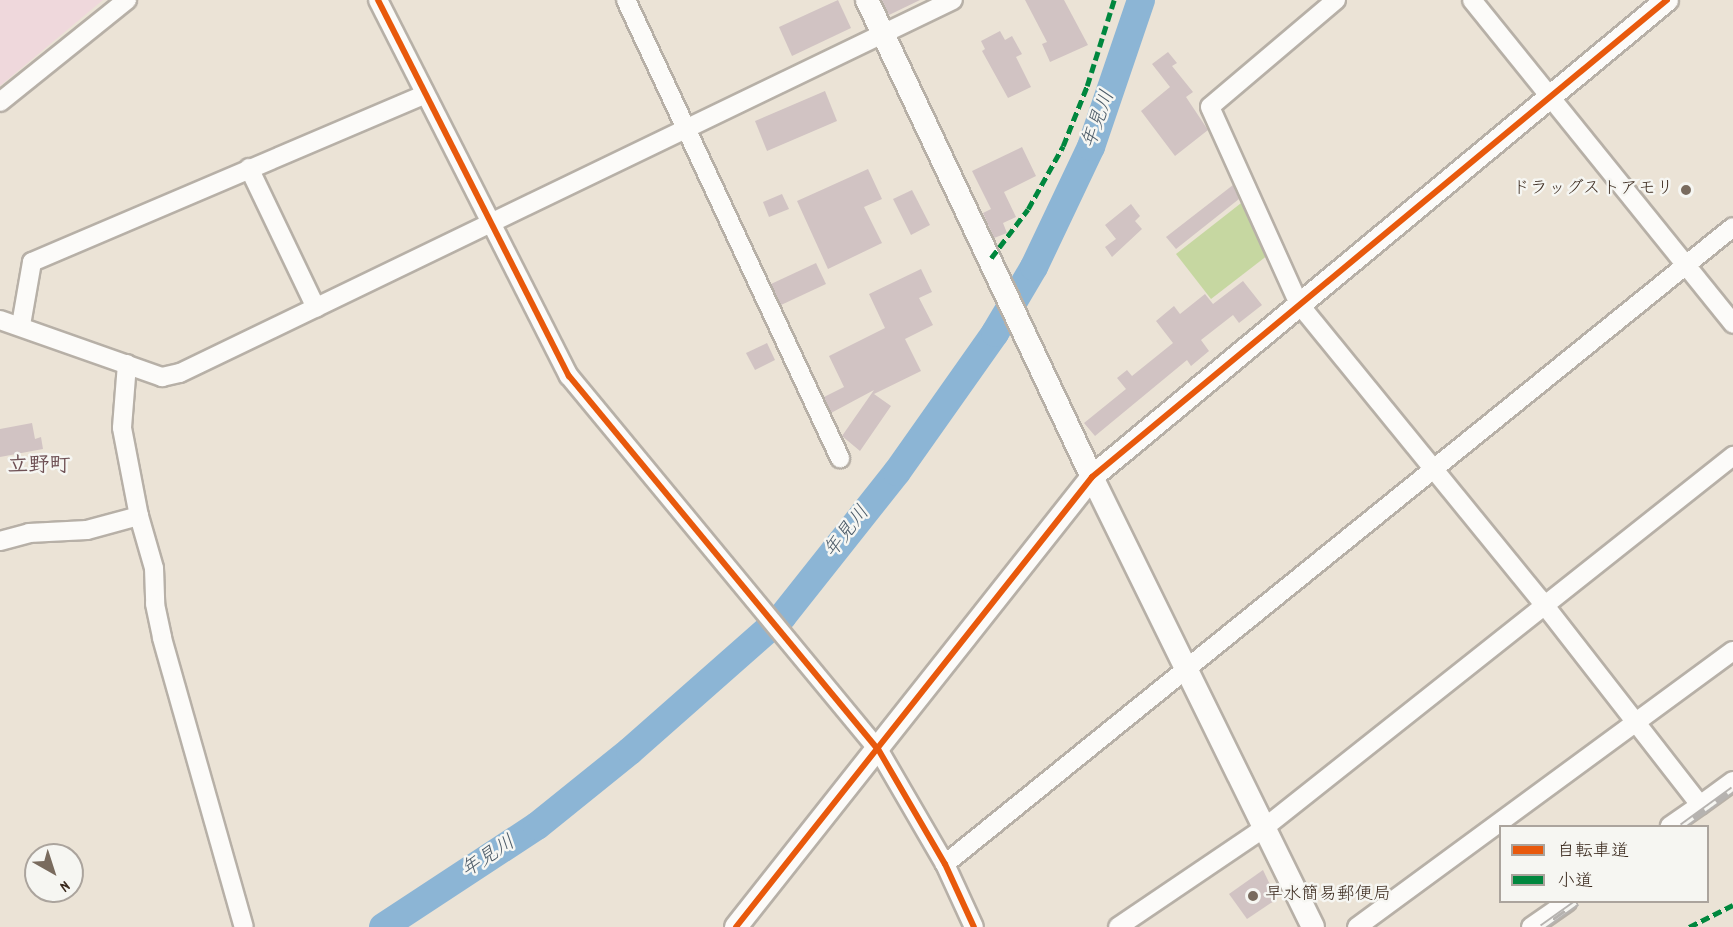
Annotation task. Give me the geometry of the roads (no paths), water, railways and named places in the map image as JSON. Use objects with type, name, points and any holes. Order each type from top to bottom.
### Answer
[{"type":"street","points":[[0,102],[127,0]]},
{"type":"street","points":[[378,0],[569,376],[878,749],[945,864],[974,927]]},
{"type":"street","points":[[626,0],[840,458]]},
{"type":"street","points":[[867,0],[994,264],[1092,477],[1313,927]]},
{"type":"street","points":[[0,320],[162,377],[180,373],[953,0]]},
{"type":"street","points":[[1336,0],[1210,107],[1299,304],[1637,721],[1700,805]]},
{"type":"street","points":[[1472,0],[1733,324]]},
{"type":"street","points":[[736,927],[1092,477],[1666,0]]},
{"type":"street","points":[[21,326],[32,262],[425,94]]},
{"type":"street","points":[[249,168],[316,308]]},
{"type":"street","points":[[945,864],[1733,227]]},
{"type":"street","points":[[127,364],[122,428],[139,516],[154,568],[155,604],[162,638],[244,927]]},
{"type":"street","points":[[1118,927],[1264,828],[1733,456]]},
{"type":"street","points":[[0,541],[29,533],[87,530],[139,516]]},
{"type":"street","points":[[1357,927],[1733,651]]},
{"type":"street","points":[[1671,825],[1733,781]]},
{"type":"street","points":[[1531,927],[1566,903]]},
{"type":"waterway","name":"年見川","points":[[383,927],[537,826],[630,751],[782,617],[897,472],[995,333],[1034,267],[1091,147],[1141,0]]},
{"type":"railway","points":[[1683,825],[1733,789]]},
{"type":"railway","points":[[1542,927],[1576,903]]},
{"type":"place","name":"ドラッグストアモリ","points":[[1686,190]]},
{"type":"place","name":"早水簡易郵便局","points":[[1253,896]]},
{"type":"district","name":"立野町","points":[[39,467]]}]
